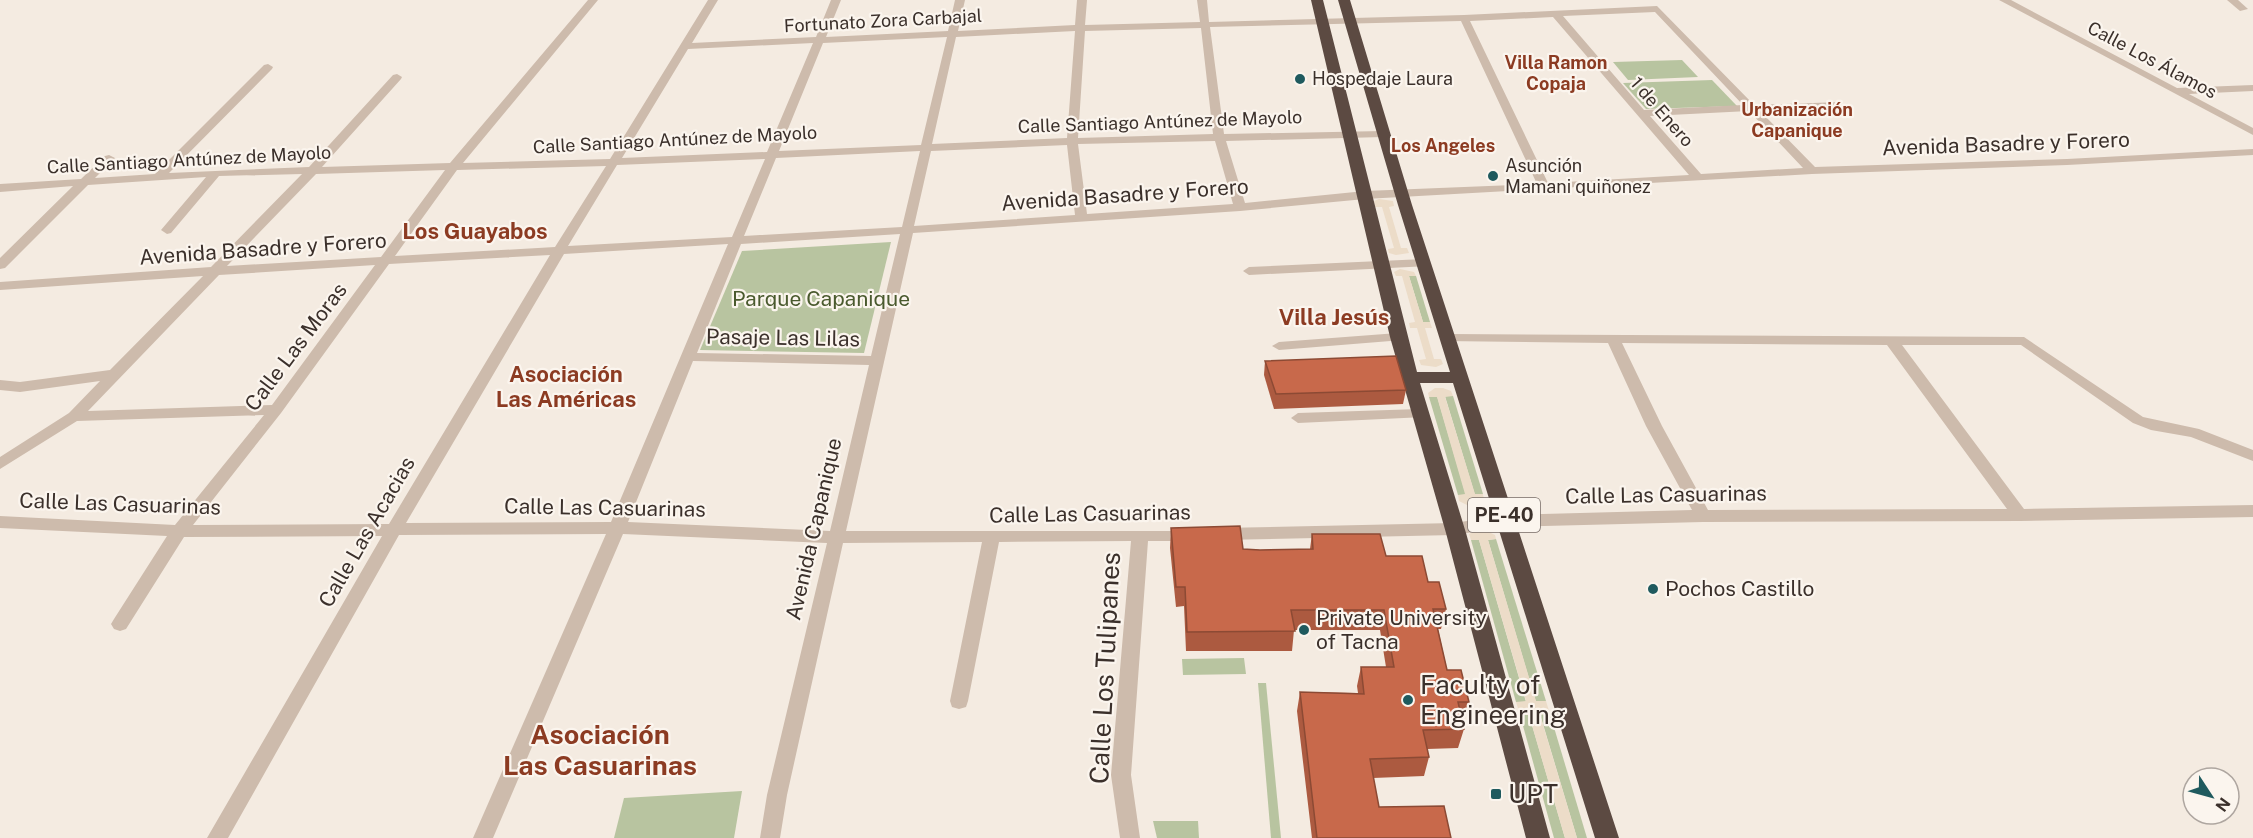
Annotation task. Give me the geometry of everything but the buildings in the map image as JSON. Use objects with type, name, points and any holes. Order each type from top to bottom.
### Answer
[{"type":"highway","name":"PE-40","points":[[1317,0],[1398,337],[1454,529],[1538,838]]},
{"type":"highway","name":"PE-40","points":[[1344,0],[1383,134],[1606,838]]},
{"type":"highway","points":[[1411,378],[1460,377]]},
{"type":"street","name":"Calle Las Moras","points":[[120,624],[179,531],[276,410],[387,261],[454,166],[593,0]]},
{"type":"street","name":"Calle Las Acacias","points":[[217,838],[394,530],[559,251],[712,0]]},
{"type":"street","points":[[483,838],[617,528],[836,0]]},
{"type":"street","name":"Avenida Capanique","points":[[770,838],[777,795],[835,537],[960,0]]},
{"type":"street","points":[[1081,218],[1071,141],[1082,0]]},
{"type":"street","points":[[1202,0],[1219,137],[1240,207]]},
{"type":"street","name":"Calle Los Álamos","points":[[2004,0],[2253,132]]},
{"type":"street","points":[[2232,0],[2243,9]]},
{"type":"street","name":"Fortunato Zora Carbajal","points":[[686,46],[1206,23],[1464,18],[1657,9],[1752,109]]},
{"type":"street","name":"1 de Enero","points":[[1555,13],[1697,177]]},
{"type":"street","points":[[1464,18],[1544,187]]},
{"type":"street","points":[[159,176],[268,67]]},
{"type":"street","points":[[0,464],[74,416],[312,171],[397,77]]},
{"type":"street","points":[[2175,91],[2253,88]]},
{"type":"street","points":[[1641,113],[1837,104]]},
{"type":"street","points":[[1752,109],[1812,171]]},
{"type":"street","name":"Calle Santiago Antúnez de Mayolo","points":[[0,188],[216,173],[614,162],[1071,141],[1383,134]]},
{"type":"street","name":"Avenida Basadre y Forero","points":[[0,286],[906,230],[1240,207],[1365,195],[1812,171],[2067,162],[2253,152]]},
{"type":"street","points":[[0,265],[109,158]]},
{"type":"street","points":[[167,230],[216,173]]},
{"type":"street","points":[[1249,271],[1424,263]]},
{"type":"street","points":[[1279,346],[1398,337]]},
{"type":"street","points":[[1448,338],[2024,341],[2138,420],[2151,425],[2194,433],[2253,456]]},
{"type":"street","points":[[1613,339],[1654,426],[1703,516]]},
{"type":"street","points":[[1892,341],[2020,515]]},
{"type":"street","name":"Pasaje Las Lilas","points":[[688,357],[876,361]]},
{"type":"street","points":[[0,385],[20,387],[115,374]]},
{"type":"street","points":[[74,416],[276,410]]},
{"type":"street","points":[[1298,418],[1420,414]]},
{"type":"street","name":"Calle Las Casuarinas","points":[[0,522],[179,531],[617,528],[835,537],[991,538],[1140,537],[1454,529],[1506,521],[1703,516],[2020,515],[2253,511]]},
{"type":"street","name":"Calle Los Tulipanes","points":[[1130,838],[1121,775],[1140,537]]},
{"type":"street","points":[[959,701],[991,538]]},
{"type":"green space","points":[[1682,60],[1698,77],[1628,80],[1613,62]]},
{"type":"green space","points":[[1712,80],[1737,106],[1646,109],[1623,83]]},
{"type":"green space","name":"Parque Capanique","points":[[891,242],[864,353],[700,350],[742,251]]},
{"type":"green space","points":[[1409,276],[1416,276],[1430,322],[1423,322]]},
{"type":"green space","points":[[1437,396],[1466,495],[1458,495],[1429,397]]},
{"type":"green space","points":[[1445,396],[1453,396],[1483,494],[1475,495]]},
{"type":"green space","points":[[1496,539],[1546,701],[1536,702],[1488,540]]},
{"type":"green space","points":[[1471,540],[1479,540],[1526,702],[1516,702]]},
{"type":"green space","points":[[1244,658],[1246,674],[1183,675],[1182,659]]},
{"type":"green space","points":[[1258,683],[1266,683],[1281,838],[1271,838]]},
{"type":"green space","points":[[1540,714],[1550,714],[1587,838],[1577,838]]},
{"type":"green space","points":[[1520,715],[1529,715],[1565,838],[1554,838]]},
{"type":"green space","points":[[742,791],[734,838],[614,838],[624,798]]},
{"type":"green space","points":[[1153,821],[1198,821],[1199,838],[1157,838]]},
{"type":"shaded area","points":[[1379,199],[1393,201],[1394,206],[1389,207],[1401,248],[1407,248],[1409,253],[1396,255],[1389,253],[1388,249],[1394,248],[1382,207],[1375,207],[1374,201]]},
{"type":"shaded area","points":[[1400,269],[1414,272],[1416,276],[1409,276],[1423,322],[1430,322],[1432,328],[1425,328],[1434,359],[1441,359],[1443,364],[1436,367],[1421,365],[1419,360],[1426,359],[1417,328],[1410,328],[1409,323],[1415,322],[1402,276],[1396,276],[1394,272]]},
{"type":"shaded area","points":[[1435,388],[1451,391],[1453,396],[1445,397],[1475,494],[1483,494],[1484,500],[1478,506],[1469,506],[1459,501],[1458,495],[1465,494],[1437,397],[1429,397],[1428,393]]},
{"type":"shaded area","points":[[1485,530],[1495,535],[1496,539],[1488,540],[1536,701],[1546,701],[1550,714],[1540,715],[1577,838],[1565,838],[1529,715],[1520,715],[1516,702],[1526,701],[1479,540],[1471,540],[1469,534]]},
{"type":"place","name":"Hospedaje Laura","points":[[1300,79]]},
{"type":"place","name":"Asunción Mamani quiñonez","points":[[1493,176]]},
{"type":"place","name":"Pochos Castillo","points":[[1653,589]]},
{"type":"place","name":"Private University of Tacna","points":[[1304,630]]},
{"type":"place","name":"Faculty of Engineering","points":[[1408,700]]},
{"type":"place","name":"UPT","points":[[1496,794]]},
{"type":"district","name":"Villa Ramon Copaja","points":[[1556,73]]},
{"type":"district","name":"Urbanización Capanique","points":[[1797,120]]},
{"type":"district","name":"Los Angeles","points":[[1443,146]]},
{"type":"district","name":"Los Guayabos","points":[[475,231]]},
{"type":"district","name":"Villa Jesús","points":[[1334,317]]},
{"type":"district","name":"Asociación Las Américas","points":[[566,386]]},
{"type":"district","name":"Asociación Las Casuarinas","points":[[600,750]]}]
